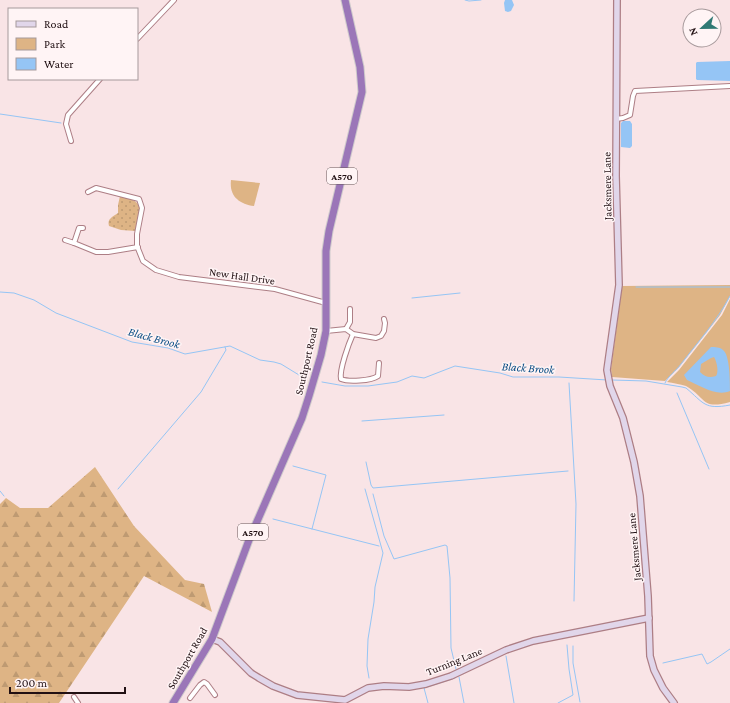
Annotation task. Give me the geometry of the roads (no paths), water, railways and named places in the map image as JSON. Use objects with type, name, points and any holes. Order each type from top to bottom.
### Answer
[{"type":"highway","name":"Southport Road","points":[[173,703],[212,639],[249,540],[302,418],[321,355],[326,331],[326,252],[329,231],[362,92],[360,67],[345,0]]},
{"type":"main road","name":"Jacksmere Lane","points":[[617,0],[616,176],[619,285],[607,370],[610,386],[623,418],[634,462],[640,496],[649,618],[650,656],[662,688],[674,703]]},
{"type":"main road","name":"Turning Lane","points":[[212,639],[220,642],[259,678],[285,691],[309,697],[345,700],[368,688],[384,686],[409,687],[426,684],[451,676],[506,650],[533,641],[649,618]]},
{"type":"street","points":[[138,38],[174,0]]},
{"type":"street","points":[[71,141],[66,124],[68,115],[99,80]]},
{"type":"street","points":[[616,119],[630,116],[635,91],[730,86]]},
{"type":"street","points":[[65,240],[96,252],[138,247],[137,234],[142,208],[139,199],[96,188],[88,192]]},
{"type":"street","points":[[74,243],[79,228],[83,228]]},
{"type":"street","name":"New Hall Drive","points":[[137,246],[143,261],[156,270],[179,276],[275,289],[326,303]]},
{"type":"street","points":[[346,329],[350,322],[350,309]]},
{"type":"street","points":[[326,331],[346,329],[354,334],[376,338],[381,336],[384,331],[384,319]]},
{"type":"street","points":[[354,334],[341,367],[341,379],[351,381],[375,378],[378,376],[379,364]]},
{"type":"street","points":[[190,698],[204,682],[213,689],[214,695]]},
{"type":"street","points":[[74,697],[78,703],[82,703]]},
{"type":"water","points":[[505,0],[512,0],[514,5],[511,11],[505,11]]},
{"type":"water","points":[[730,61],[730,81],[696,79],[697,62]]},
{"type":"water","points":[[623,121],[630,121],[632,124],[632,146],[630,148],[621,147],[621,123]]},
{"type":"water","points":[[711,347],[719,348],[723,350],[727,357],[730,391],[719,393],[708,390],[687,380],[684,375]],"holes":[[[714,357],[717,364],[717,374],[716,376],[707,377],[700,372],[701,364]]]},
{"type":"waterway","points":[[465,0],[481,0]]},
{"type":"waterway","points":[[0,114],[61,123]]},
{"type":"waterway","points":[[636,287],[730,287]]},
{"type":"waterway","name":"Black Brook","points":[[0,292],[14,293],[34,300],[56,313],[132,342],[168,348],[185,354],[230,346],[260,360],[281,364],[299,375],[307,377]]},
{"type":"waterway","points":[[412,298],[460,293]]},
{"type":"waterway","points":[[665,383],[707,331],[730,296]]},
{"type":"waterway","points":[[118,489],[201,392],[226,350],[225,347]]},
{"type":"waterway","name":"Black Brook","points":[[322,382],[345,386],[368,386],[397,382],[412,376],[424,378],[455,366],[500,373],[513,377],[559,377],[607,380]]},
{"type":"waterway","name":"Black Brook","points":[[612,380],[646,381],[682,387],[686,388],[709,406],[715,407],[730,405]]},
{"type":"waterway","points":[[569,383],[576,504],[574,601]]},
{"type":"waterway","points":[[677,393],[709,469]]},
{"type":"waterway","points":[[362,421],[444,415]]},
{"type":"waterway","points":[[366,462],[373,488],[568,471]]},
{"type":"waterway","points":[[293,466],[326,475],[312,529]]},
{"type":"waterway","points":[[365,489],[383,553],[375,587],[368,639],[367,666],[369,678]]},
{"type":"waterway","points":[[0,491],[4,496]]},
{"type":"waterway","points":[[373,494],[384,536],[394,559],[445,545],[447,546],[450,578],[451,648],[456,669]]},
{"type":"waterway","points":[[273,519],[379,546]]},
{"type":"waterway","points":[[558,703],[573,695],[567,645]]},
{"type":"waterway","points":[[573,646],[573,663],[580,702]]},
{"type":"waterway","points":[[663,663],[702,654],[707,664],[730,649]]},
{"type":"waterway","points":[[506,656],[514,703]]},
{"type":"waterway","points":[[459,677],[464,703]]},
{"type":"waterway","points":[[428,703],[424,688],[455,678]]}]
